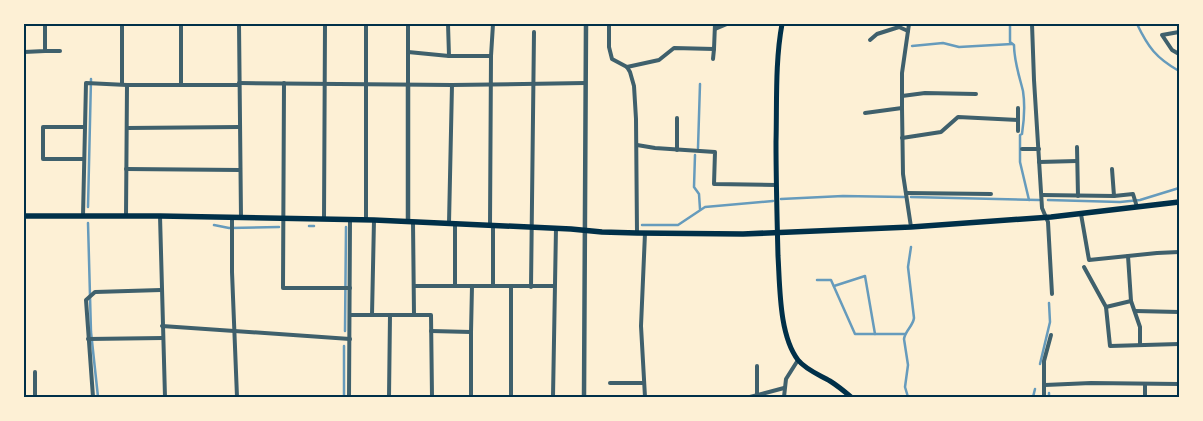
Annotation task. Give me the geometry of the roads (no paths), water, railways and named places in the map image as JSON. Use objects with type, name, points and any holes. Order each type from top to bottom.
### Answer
[{"type":"main road","points":[[782,24],[779,40],[777,91],[776,185],[780,296],[783,315],[787,334],[798,360],[816,374],[838,386],[851,397]]},
{"type":"main road","points":[[24,216],[160,216],[374,220],[637,233],[777,232],[1045,217],[1081,214],[1136,203],[1179,202]]},
{"type":"street","points":[[45,24],[45,51]]},
{"type":"street","points":[[122,24],[122,84]]},
{"type":"street","points":[[181,24],[181,84]]},
{"type":"street","points":[[239,24],[240,218]]},
{"type":"street","points":[[324,219],[325,24]]},
{"type":"street","points":[[366,24],[366,220]]},
{"type":"street","points":[[408,24],[414,315]]},
{"type":"street","points":[[448,24],[449,56]]},
{"type":"street","points":[[493,24],[491,56],[493,286]]},
{"type":"street","points":[[584,397],[586,24]]},
{"type":"street","points":[[608,24],[612,59],[627,67],[634,86],[637,145],[637,233]]},
{"type":"street","points":[[713,59],[715,26],[727,24]]},
{"type":"street","points":[[909,24],[902,73],[902,138],[903,174],[911,226]]},
{"type":"street","points":[[1032,24],[1032,60],[1042,208],[1048,222],[1052,294]]},
{"type":"street","points":[[870,40],[877,34],[899,27],[908,31]]},
{"type":"street","points":[[531,286],[534,32]]},
{"type":"street","points":[[1179,32],[1162,35],[1172,50],[1179,54]]},
{"type":"street","points":[[627,67],[659,60],[674,48],[714,49]]},
{"type":"street","points":[[24,52],[60,51]]},
{"type":"street","points":[[408,52],[449,56],[491,56]]},
{"type":"street","points":[[284,83],[282,218],[284,288],[350,288]]},
{"type":"street","points":[[83,216],[86,84],[491,85],[585,83]]},
{"type":"street","points":[[126,216],[127,85]]},
{"type":"street","points":[[452,85],[452,223],[455,286]]},
{"type":"street","points":[[902,96],[925,93],[976,94]]},
{"type":"street","points":[[865,113],[902,108]]},
{"type":"street","points":[[1018,108],[1018,131]]},
{"type":"street","points":[[902,138],[941,132],[958,117],[1018,120]]},
{"type":"street","points":[[677,118],[677,150]]},
{"type":"street","points":[[84,159],[43,159],[43,126],[85,127]]},
{"type":"street","points":[[127,128],[240,127]]},
{"type":"street","points":[[637,145],[715,152],[714,184],[776,185]]},
{"type":"street","points":[[1077,147],[1078,196]]},
{"type":"street","points":[[1022,150],[1038,149]]},
{"type":"street","points":[[1039,162],[1077,161]]},
{"type":"street","points":[[126,169],[240,170]]},
{"type":"street","points":[[1112,169],[1114,196]]},
{"type":"street","points":[[906,193],[991,194]]},
{"type":"street","points":[[1042,195],[1114,196],[1133,194],[1136,203]]},
{"type":"street","points":[[1081,214],[1090,260],[1157,252],[1179,252]]},
{"type":"street","points":[[160,216],[164,397]]},
{"type":"street","points":[[232,218],[232,272],[237,397]]},
{"type":"street","points":[[349,397],[350,220]]},
{"type":"street","points":[[372,315],[374,220]]},
{"type":"street","points":[[553,397],[556,228]]},
{"type":"street","points":[[645,233],[641,326],[645,397]]},
{"type":"street","points":[[1128,256],[1131,300],[1140,327],[1140,345]]},
{"type":"street","points":[[1084,267],[1106,307],[1110,346],[1179,344]]},
{"type":"street","points":[[414,286],[554,286]]},
{"type":"street","points":[[471,397],[470,332],[472,286]]},
{"type":"street","points":[[511,286],[511,397]]},
{"type":"street","points":[[93,397],[86,300],[94,293],[161,290]]},
{"type":"street","points":[[1106,307],[1131,300]]},
{"type":"street","points":[[1135,311],[1179,312]]},
{"type":"street","points":[[350,315],[431,315],[432,397]]},
{"type":"street","points":[[389,397],[390,315]]},
{"type":"street","points":[[162,326],[350,339]]},
{"type":"street","points":[[431,331],[470,332]]},
{"type":"street","points":[[1044,397],[1044,361],[1051,335]]},
{"type":"street","points":[[88,338],[163,338]]},
{"type":"street","points":[[784,397],[786,379],[798,360]]},
{"type":"street","points":[[757,366],[757,395]]},
{"type":"street","points":[[35,372],[35,397]]},
{"type":"street","points":[[610,383],[644,383]]},
{"type":"street","points":[[1045,385],[1091,383],[1179,384]]},
{"type":"street","points":[[1145,384],[1145,397]]},
{"type":"street","points":[[750,397],[784,388]]},
{"type":"waterway","points":[[1010,24],[1010,42],[1014,45],[1024,96],[1022,134],[1020,135],[1020,162],[1029,200]]},
{"type":"waterway","points":[[1137,24],[1153,51],[1179,71]]},
{"type":"waterway","points":[[912,46],[943,43],[959,47],[1012,44]]},
{"type":"waterway","points":[[88,207],[91,79]]},
{"type":"waterway","points":[[698,148],[700,84]]},
{"type":"waterway","points":[[695,155],[694,187],[699,194],[700,209]]},
{"type":"waterway","points":[[1048,200],[1120,202],[1140,200],[1179,188]]},
{"type":"waterway","points":[[781,199],[843,196],[904,197]]},
{"type":"waterway","points":[[911,197],[1039,200]]},
{"type":"waterway","points":[[642,225],[678,225],[705,207],[773,201]]},
{"type":"waterway","points":[[88,223],[91,332],[98,397]]},
{"type":"waterway","points":[[214,225],[229,228],[279,227]]},
{"type":"waterway","points":[[309,226],[314,226]]},
{"type":"waterway","points":[[345,331],[346,227]]},
{"type":"waterway","points":[[908,397],[905,387],[908,365],[904,339],[914,318],[908,267],[911,247]]},
{"type":"waterway","points":[[834,286],[865,276],[875,334]]},
{"type":"waterway","points":[[817,280],[831,280],[855,334],[905,334]]},
{"type":"waterway","points":[[1040,364],[1050,322],[1049,303]]},
{"type":"waterway","points":[[344,346],[344,397]]},
{"type":"waterway","points":[[1033,397],[1035,389]]}]
